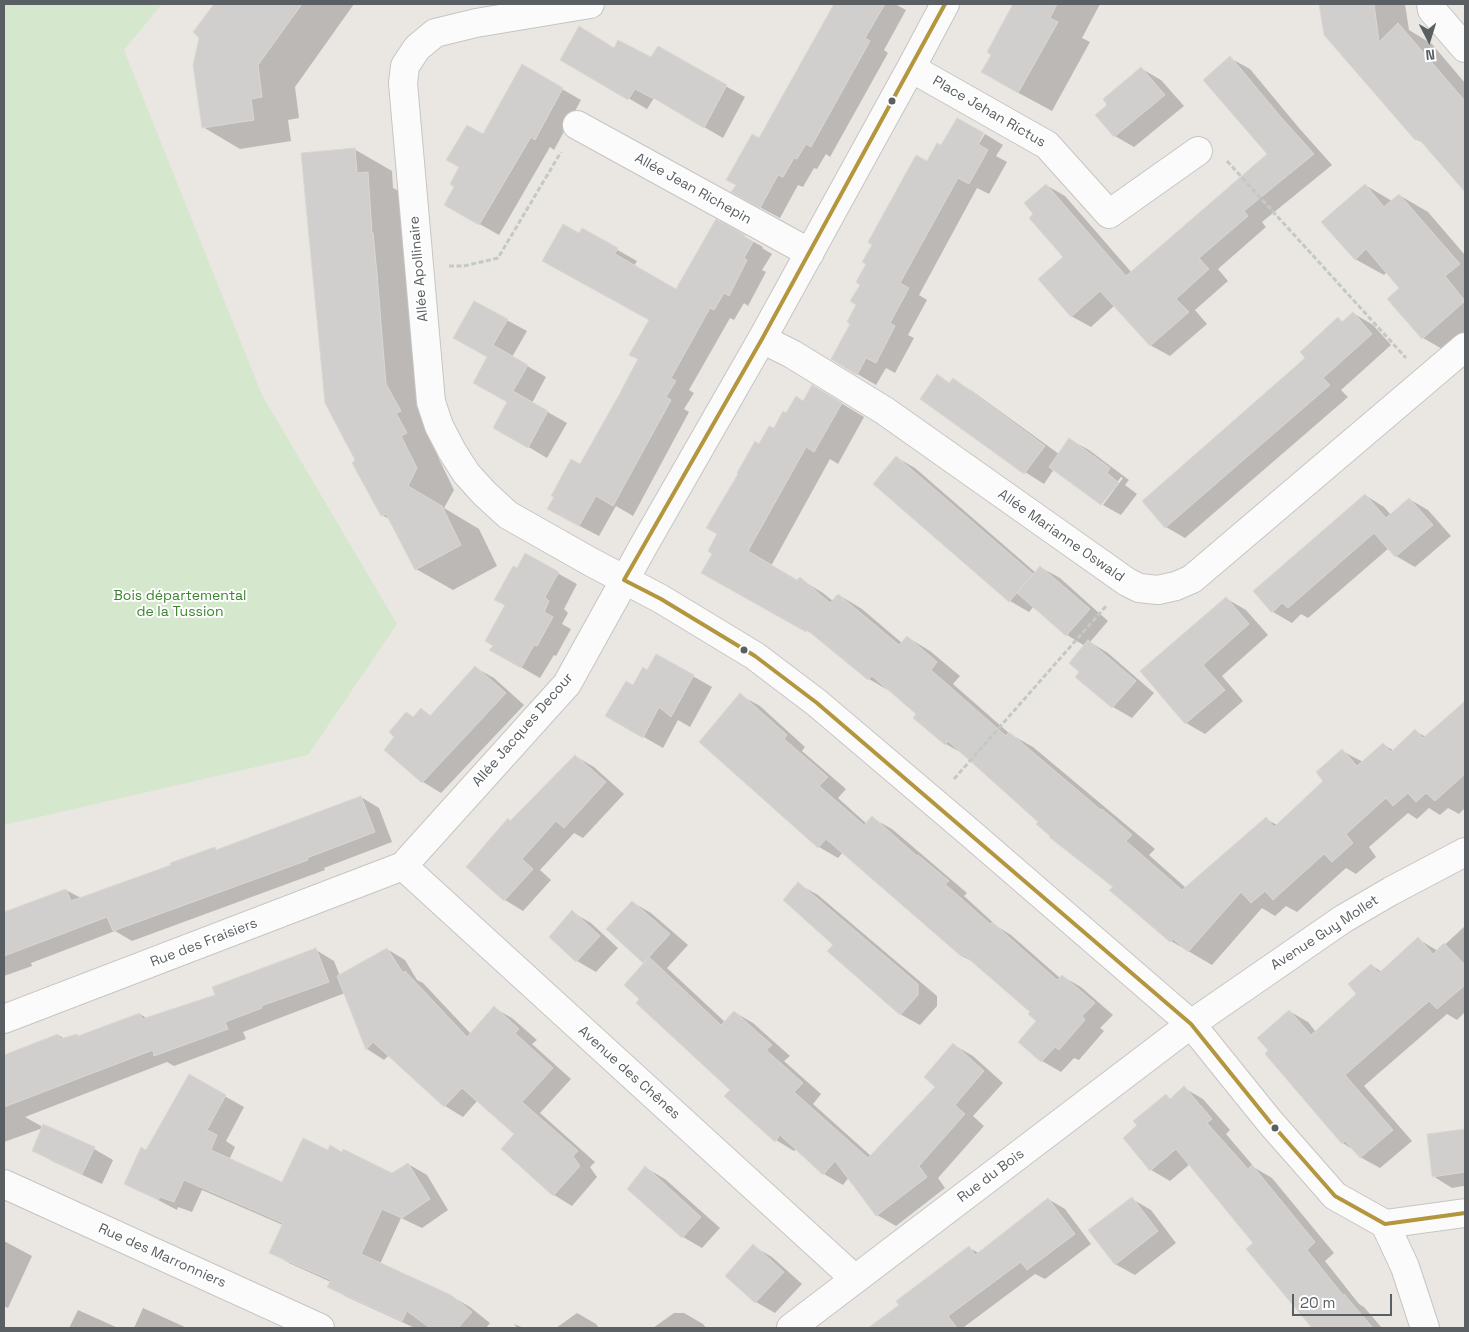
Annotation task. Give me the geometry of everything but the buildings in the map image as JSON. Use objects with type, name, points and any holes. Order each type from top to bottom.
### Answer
[{"type":"street","name":"Allée Apollinaire","points":[[590,4],[476,23],[435,33],[417,48],[405,66],[402,83],[431,402],[439,426],[466,473],[508,515],[660,599],[755,656],[817,703],[1191,1024],[1264,1114],[1335,1196],[1384,1224]]},
{"type":"street","name":"Allée Jacques Decour","points":[[403,866],[567,684],[810,253],[945,4]]},
{"type":"street","points":[[1431,4],[1432,10],[1465,48]]},
{"type":"street","name":"Place Jehan Rictus","points":[[911,68],[1047,144],[1109,214],[1198,151]]},
{"type":"street","name":"Allée Jean Richepin","points":[[577,125],[810,253]]},
{"type":"street","name":"Allée Marianne Oswald","points":[[762,338],[792,354],[885,412],[1127,582],[1139,588],[1158,590],[1176,586],[1192,579],[1465,347]]},
{"type":"street","name":"Avenue Guy Mollet","points":[[1191,1024],[1343,919],[1465,852]]},
{"type":"street","name":"Rue des Fraisiers","points":[[4,1019],[403,866]]},
{"type":"street","name":"Avenue des Chênes","points":[[403,866],[855,1279]]},
{"type":"street","name":"Rue du Bois","points":[[791,1328],[1191,1024]]},
{"type":"street","name":"Rue des Marronniers","points":[[4,1184],[320,1328]]},
{"type":"street","points":[[1425,1328],[1405,1267],[1384,1224],[1465,1213]]},
{"type":"path","points":[[419,268],[464,266],[498,258],[577,125]]},
{"type":"path","points":[[1198,151],[1229,162],[1426,380]]},
{"type":"path","points":[[934,802],[1127,582]]},
{"type":"green space","name":"Bois départemental de la Tussion","points":[[4,4],[162,4],[124,50],[262,395],[397,624],[308,755],[4,825]]},
{"type":"transit line","points":[[624,580],[762,339],[945,4]]},
{"type":"transit line","points":[[624,580],[661,599],[755,656],[817,703],[1191,1024],[1270,1122],[1335,1196],[1385,1224]]},
{"type":"transit line","points":[[1385,1224],[1465,1213]]}]
